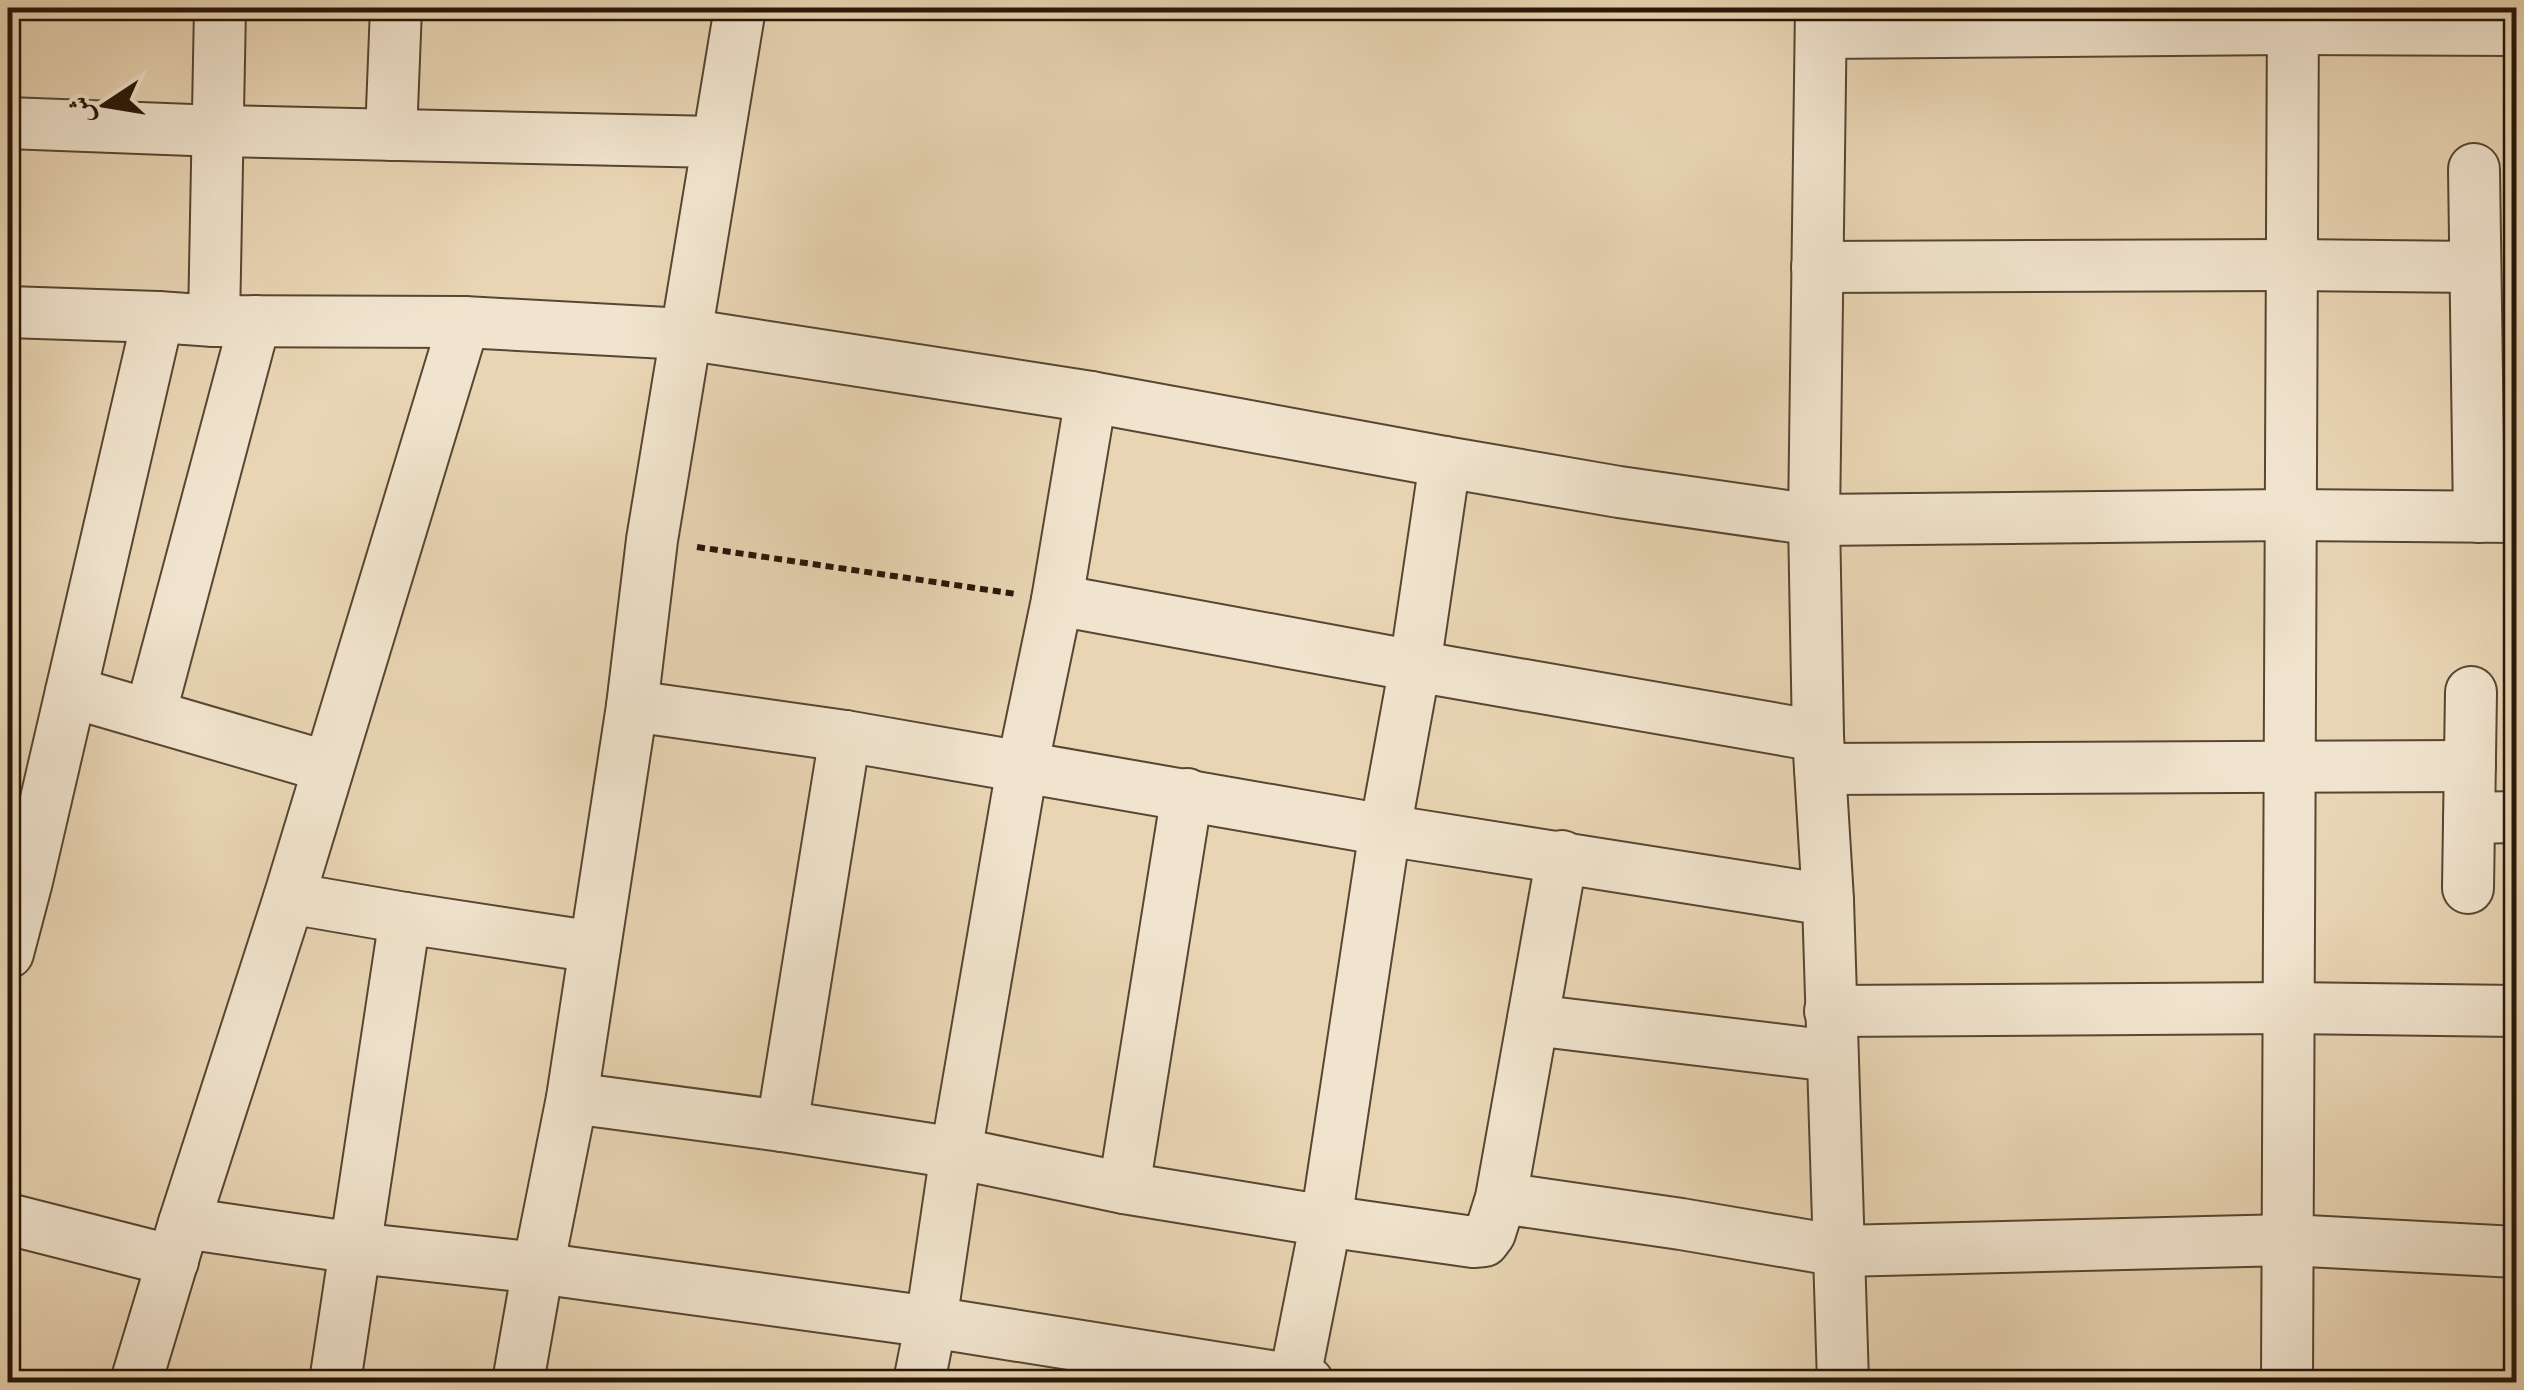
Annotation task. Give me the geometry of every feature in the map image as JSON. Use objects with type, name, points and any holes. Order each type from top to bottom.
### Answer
[{"type":"street","points":[[150,715],[235,321],[218,131],[220,8]]},
{"type":"street","points":[[391,134],[396,8]]},
{"type":"street","points":[[518,1382],[572,1098],[632,706],[652,540],[740,8]]},
{"type":"street","points":[[2287,1382],[2293,18]]},
{"type":"street","points":[[1844,1382],[1828,900],[1819,753],[1814,520],[1821,20],[2293,18],[2516,30]]},
{"type":"street","points":[[8,123],[716,142]]},
{"type":"street","points":[[8,316],[464,322],[685,334],[1091,397],[1619,492],[1814,520],[2498,517],[2489,241],[2474,169]]},
{"type":"street","points":[[1817,268],[2292,265],[2489,241]]},
{"type":"street","points":[[8,953],[17,878],[71,692],[158,317]]},
{"type":"street","points":[[136,1382],[289,898],[464,322]]},
{"type":"street","points":[[919,1382],[1022,768],[1058,600],[1091,397]]},
{"type":"street","points":[[8,1219],[178,1242],[356,1248],[538,1268],[931,1322],[1298,1382],[1445,462]]},
{"type":"street","points":[[1058,600],[1415,666],[1819,753],[2470,766]]},
{"type":"street","points":[[71,692],[328,767]]},
{"type":"street","points":[[2468,888],[2493,818],[2470,766],[2471,692]]},
{"type":"street","points":[[632,706],[844,736],[1385,830],[1828,900]]},
{"type":"street","points":[[782,1126],[844,736]]},
{"type":"street","points":[[1124,1188],[1187,794]]},
{"type":"street","points":[[572,1098],[956,1153],[1124,1188],[1326,1221],[1484,1241],[1501,1198],[1562,856]]},
{"type":"street","points":[[289,898],[595,947]]},
{"type":"street","points":[[335,1382],[405,918]]},
{"type":"street","points":[[1533,1020],[1831,1034],[2289,1008],[2516,1011]]},
{"type":"street","points":[[1501,1198],[1840,1250],[2288,1240],[2516,1252]]},
{"type":"path","points":[[652,540],[1058,600]]}]
